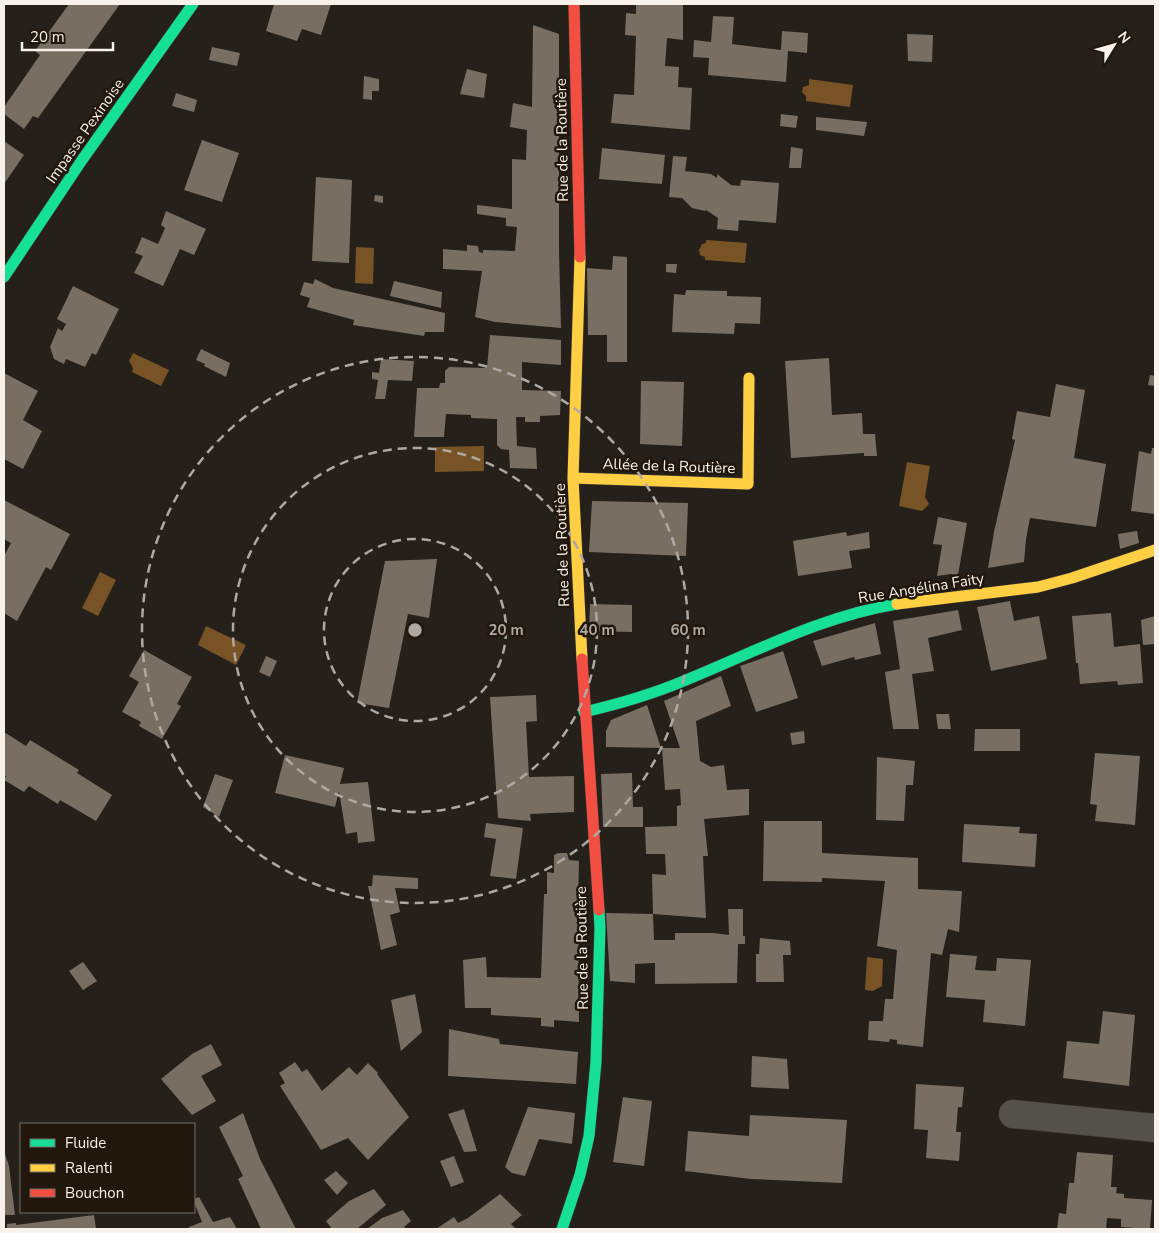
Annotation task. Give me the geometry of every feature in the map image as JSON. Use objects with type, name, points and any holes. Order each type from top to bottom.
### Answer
[{"type":"street","name":"Impasse Pexinoise","points":[[4,278],[82,160],[193,4]]},
{"type":"street","name":"Rue de la Routière","points":[[562,1229],[580,1176],[589,1136],[596,1062],[600,928],[584,712],[574,478],[580,268],[574,4]]},
{"type":"street","name":"Allée de la Routière","points":[[574,478],[748,484],[749,378]]},
{"type":"street","name":"Rue Angélina Faity","points":[[584,712],[636,700],[792,635],[853,613],[896,604],[1030,588],[1062,581],[1155,550]]},
{"type":"street","points":[[1013,1114],[1155,1128]]},
{"type":"shaded area","points":[[809,79],[853,85],[850,107],[806,101],[806,96],[802,92],[803,87],[809,85]]},
{"type":"shaded area","points":[[706,240],[747,243],[745,263],[705,260],[705,257],[700,255],[699,250],[702,244],[706,243]]},
{"type":"shaded area","points":[[356,247],[374,248],[373,284],[355,283]]},
{"type":"shaded area","points":[[133,353],[169,370],[161,386],[132,372],[133,368],[129,361]]},
{"type":"shaded area","points":[[484,446],[484,471],[435,472],[435,447]]},
{"type":"shaded area","points":[[907,462],[930,466],[925,497],[929,504],[922,511],[899,506]]},
{"type":"shaded area","points":[[100,572],[116,580],[98,616],[82,608]]},
{"type":"shaded area","points":[[206,626],[246,645],[236,665],[198,645]]},
{"type":"shaded area","points":[[867,957],[883,959],[882,986],[873,991],[865,990]]},
{"type":"building","points":[[69,4],[120,4],[38,118],[33,116],[24,129],[4,114],[4,107],[40,55],[35,51]]},
{"type":"building","points":[[274,4],[331,4],[321,35],[302,29],[297,41],[266,31]]},
{"type":"building","points":[[636,4],[683,4],[683,40],[667,38],[665,66],[679,67],[678,87],[692,88],[690,130],[611,123],[614,94],[634,95],[636,36],[625,35],[626,13],[636,14]]},
{"type":"building","points":[[713,16],[734,17],[732,44],[781,50],[782,31],[808,33],[807,53],[788,51],[786,82],[708,75],[709,58],[693,57],[694,40],[711,42]]},
{"type":"building","points":[[533,25],[559,34],[561,328],[495,322],[475,317],[482,271],[443,269],[443,249],[467,251],[467,245],[478,246],[479,252],[483,253],[483,250],[515,251],[517,227],[506,226],[506,218],[477,214],[477,205],[512,209],[512,159],[526,160],[527,130],[510,127],[513,103],[532,107]]},
{"type":"building","points":[[907,34],[933,35],[932,62],[908,61]]},
{"type":"building","points":[[212,47],[240,53],[237,66],[209,60]]},
{"type":"building","points":[[467,69],[487,74],[484,98],[460,94]]},
{"type":"building","points":[[364,76],[379,79],[379,91],[372,91],[372,100],[363,99]]},
{"type":"building","points":[[176,93],[197,100],[194,112],[172,106]]},
{"type":"building","points":[[781,114],[798,116],[796,128],[780,126]]},
{"type":"building","points":[[816,117],[867,122],[864,136],[816,130]]},
{"type":"building","points":[[202,140],[239,153],[222,202],[184,190]]},
{"type":"building","points":[[4,141],[24,155],[4,184]]},
{"type":"building","points":[[791,147],[803,149],[801,168],[789,168]]},
{"type":"building","points":[[602,148],[665,155],[662,184],[599,179]]},
{"type":"building","points":[[673,156],[687,157],[685,171],[711,174],[717,178],[717,174],[731,185],[740,186],[741,180],[779,183],[776,223],[739,220],[738,231],[717,229],[718,218],[706,210],[692,208],[682,198],[669,197]]},
{"type":"building","points":[[316,177],[352,180],[349,263],[312,261]]},
{"type":"building","points":[[375,195],[383,196],[383,203],[374,201]]},
{"type":"building","points":[[166,211],[206,229],[194,255],[180,249],[163,286],[134,273],[143,256],[135,253],[142,237],[158,244],[165,228],[161,225]]},
{"type":"building","points":[[613,256],[627,257],[627,362],[607,362],[607,335],[588,335],[587,268],[612,270]]},
{"type":"building","points":[[666,264],[677,264],[676,273],[666,272]]},
{"type":"building","points":[[315,279],[333,288],[445,313],[444,332],[425,332],[424,336],[353,325],[354,320],[307,307],[310,298],[300,295],[304,282],[313,284]]},
{"type":"building","points":[[394,281],[442,292],[441,308],[390,296]]},
{"type":"building","points":[[73,286],[119,309],[96,355],[92,353],[85,367],[66,359],[64,364],[54,359],[50,347],[58,328],[62,331],[66,324],[57,319]]},
{"type":"building","points":[[686,290],[727,291],[727,296],[761,297],[760,324],[735,323],[734,334],[672,332],[674,294],[685,295]]},
{"type":"building","points":[[490,335],[561,340],[561,365],[522,362],[522,390],[561,391],[560,415],[540,416],[540,422],[525,422],[525,417],[516,417],[517,446],[536,448],[537,469],[510,468],[509,450],[501,449],[497,445],[497,419],[471,418],[471,415],[446,414],[444,437],[414,437],[417,388],[439,388],[440,383],[445,383],[445,371],[449,367],[487,368]]},
{"type":"building","points":[[201,349],[230,363],[226,377],[196,360]]},
{"type":"building","points":[[829,358],[832,415],[862,413],[863,434],[875,434],[877,456],[864,456],[864,453],[791,458],[785,361]]},
{"type":"building","points":[[381,359],[414,361],[412,381],[388,380],[385,399],[375,399],[378,380],[372,379],[372,372],[379,373]]},
{"type":"building","points":[[4,373],[38,391],[23,420],[42,431],[23,469],[4,459]]},
{"type":"building","points":[[1150,375],[1155,376],[1155,386],[1148,385]]},
{"type":"building","points":[[641,381],[684,382],[682,446],[640,444]]},
{"type":"building","points":[[1056,384],[1085,390],[1074,458],[1106,464],[1096,527],[1030,518],[1024,562],[988,568],[994,532],[1015,440],[1012,439],[1017,411],[1050,417]]},
{"type":"building","points":[[1152,448],[1155,448],[1155,514],[1131,511],[1139,451],[1151,454]]},
{"type":"building","points":[[4,500],[70,534],[51,570],[46,567],[17,621],[4,613],[4,556],[11,543],[4,539]]},
{"type":"building","points":[[592,501],[688,503],[686,556],[589,552]]},
{"type":"building","points":[[938,517],[967,523],[958,575],[937,576],[942,545],[933,544]]},
{"type":"building","points":[[1137,531],[1139,543],[1120,549],[1118,534]]},
{"type":"building","points":[[846,532],[847,536],[869,532],[870,548],[849,551],[852,568],[798,576],[793,541]]},
{"type":"building","points":[[437,559],[429,618],[408,614],[389,708],[357,703],[385,561]]},
{"type":"building","points":[[1010,601],[1014,621],[1039,616],[1047,659],[991,671],[977,607]]},
{"type":"building","points":[[590,604],[632,605],[632,632],[589,631]]},
{"type":"building","points":[[958,610],[962,630],[928,638],[934,671],[912,674],[919,729],[893,729],[885,672],[900,669],[893,621]]},
{"type":"building","points":[[1111,613],[1114,647],[1140,644],[1143,683],[1118,685],[1117,681],[1080,684],[1078,663],[1076,663],[1072,616]]},
{"type":"building","points":[[1155,616],[1155,644],[1143,645],[1141,620]]},
{"type":"building","points":[[875,623],[881,654],[855,660],[854,657],[822,666],[813,641]]},
{"type":"building","points":[[144,650],[192,677],[177,704],[181,706],[162,739],[139,726],[141,722],[122,712],[139,682],[129,676]]},
{"type":"building","points":[[783,651],[798,698],[756,712],[740,666]]},
{"type":"building","points":[[266,656],[277,661],[270,677],[259,672]]},
{"type":"building","points":[[721,676],[731,706],[696,721],[700,761],[711,767],[724,765],[727,790],[749,789],[749,815],[704,819],[708,856],[703,856],[706,918],[653,914],[652,874],[666,875],[665,854],[646,854],[645,827],[677,826],[677,806],[681,805],[680,789],[665,790],[662,748],[680,748],[664,701]]},
{"type":"building","points":[[536,695],[537,721],[526,722],[529,777],[574,776],[574,812],[530,814],[531,821],[498,818],[490,697]]},
{"type":"building","points":[[647,705],[661,748],[606,747],[606,731],[611,720]]},
{"type":"building","points":[[936,714],[949,714],[951,729],[938,729]]},
{"type":"building","points":[[975,729],[1020,729],[1020,751],[974,751]]},
{"type":"building","points":[[804,731],[805,743],[792,745],[790,733]]},
{"type":"building","points":[[4,732],[26,746],[30,740],[79,770],[77,773],[112,795],[96,821],[60,800],[58,804],[29,786],[24,792],[4,780],[6,776],[4,775]]},
{"type":"building","points":[[1095,753],[1140,756],[1135,825],[1095,821],[1097,805],[1090,804]]},
{"type":"building","points":[[285,755],[344,768],[340,784],[368,782],[375,841],[358,843],[357,832],[346,834],[339,791],[335,807],[275,793]]},
{"type":"building","points":[[877,757],[915,761],[913,785],[906,785],[904,821],[876,820]]},
{"type":"building","points":[[632,773],[633,807],[643,807],[643,827],[603,827],[601,774]]},
{"type":"building","points":[[215,774],[233,780],[219,817],[203,807]]},
{"type":"building","points":[[764,821],[822,821],[822,853],[918,858],[918,889],[962,891],[959,932],[948,929],[942,955],[931,953],[923,1047],[897,1044],[897,1040],[890,1039],[889,1042],[868,1040],[869,1021],[883,1021],[885,999],[893,999],[897,950],[877,946],[885,881],[822,878],[822,882],[763,881]]},
{"type":"building","points":[[486,823],[523,828],[516,879],[490,876],[496,839],[484,837]]},
{"type":"building","points":[[964,824],[1020,827],[1019,833],[1037,834],[1035,867],[962,862]]},
{"type":"building","points":[[567,853],[569,860],[579,861],[579,1022],[554,1020],[554,1027],[541,1026],[541,1018],[491,1015],[491,1008],[465,1008],[463,960],[486,957],[487,977],[541,978],[544,894],[547,894],[547,872],[554,873],[554,855]]},
{"type":"building","points":[[373,875],[418,878],[418,889],[395,888],[400,912],[390,915],[397,945],[381,950],[368,886],[372,886]]},
{"type":"building","points":[[728,909],[743,909],[743,936],[745,936],[745,944],[738,944],[737,983],[655,984],[655,963],[635,964],[635,983],[610,981],[606,913],[653,914],[654,940],[675,940],[675,933],[729,935]]},
{"type":"building","points":[[760,938],[790,941],[791,955],[783,955],[784,982],[756,982],[756,954],[759,954]]},
{"type":"building","points":[[950,954],[977,956],[975,970],[996,971],[997,958],[1031,960],[1025,1026],[983,1022],[985,1000],[946,997]]},
{"type":"building","points":[[83,962],[97,981],[83,990],[69,971]]},
{"type":"building","points":[[415,994],[422,1032],[401,1051],[391,1000]]},
{"type":"building","points":[[1103,1011],[1135,1015],[1129,1086],[1063,1078],[1067,1041],[1099,1044]]},
{"type":"building","points":[[449,1029],[499,1039],[500,1044],[578,1052],[576,1084],[448,1076]]},
{"type":"building","points":[[211,1044],[222,1065],[201,1076],[216,1101],[192,1115],[161,1079],[192,1054]]},
{"type":"building","points":[[752,1056],[787,1059],[789,1089],[751,1087]]},
{"type":"building","points":[[295,1062],[302,1072],[307,1069],[322,1091],[349,1067],[357,1075],[368,1063],[378,1073],[409,1117],[368,1160],[348,1138],[321,1150],[280,1086],[285,1083],[279,1073]]},
{"type":"building","points":[[916,1084],[964,1087],[962,1107],[958,1107],[956,1132],[961,1132],[959,1161],[926,1158],[928,1130],[914,1129]]},
{"type":"building","points":[[623,1097],[652,1101],[644,1166],[613,1162]]},
{"type":"building","points":[[528,1107],[575,1113],[572,1144],[539,1139],[525,1176],[512,1173],[505,1167]]},
{"type":"building","points":[[464,1109],[477,1151],[464,1152],[448,1114]]},
{"type":"building","points":[[243,1113],[260,1159],[296,1229],[261,1229],[238,1179],[243,1176],[219,1127]]},
{"type":"building","points":[[750,1115],[847,1120],[842,1183],[751,1179],[685,1171],[688,1131],[749,1136]]},
{"type":"building","points":[[4,1151],[9,1166],[15,1215],[4,1215]]},
{"type":"building","points":[[1077,1152],[1113,1155],[1111,1187],[1117,1187],[1116,1193],[1124,1194],[1124,1198],[1152,1200],[1150,1229],[1121,1227],[1121,1219],[1107,1218],[1106,1229],[1057,1229],[1059,1213],[1066,1214],[1069,1183],[1074,1183]]},
{"type":"building","points":[[454,1156],[464,1182],[451,1187],[440,1161]]},
{"type":"building","points":[[336,1171],[348,1183],[337,1195],[324,1180]]},
{"type":"building","points":[[374,1189],[386,1205],[357,1229],[332,1229],[326,1221],[349,1201]]},
{"type":"building","points":[[500,1194],[522,1215],[511,1224],[516,1229],[436,1229],[454,1217],[458,1223],[468,1218]]},
{"type":"building","points":[[199,1197],[213,1222],[230,1217],[237,1229],[189,1229],[189,1227],[202,1222],[195,1204],[195,1199]]},
{"type":"building","points":[[403,1210],[411,1221],[404,1227],[405,1229],[367,1229],[382,1218]]},
{"type":"building","points":[[94,1215],[96,1229],[7,1229],[7,1224],[16,1223],[16,1225]]},
{"type":"traffic: fast","points":[[4,277],[82,160],[193,4]]},
{"type":"traffic: fast","points":[[584,712],[661,690],[815,626],[842,617],[897,604]]},
{"type":"traffic: fast","points":[[562,1229],[580,1175],[589,1136],[596,1062],[599,910]]},
{"type":"traffic: slow","points":[[580,257],[573,478],[582,659]]},
{"type":"traffic: slow","points":[[573,478],[748,484],[749,378]]},
{"type":"traffic: slow","points":[[897,604],[1038,587],[1072,578],[1155,550]]},
{"type":"traffic: jam","points":[[574,4],[580,257]]},
{"type":"traffic: jam","points":[[582,659],[599,910]]}]
